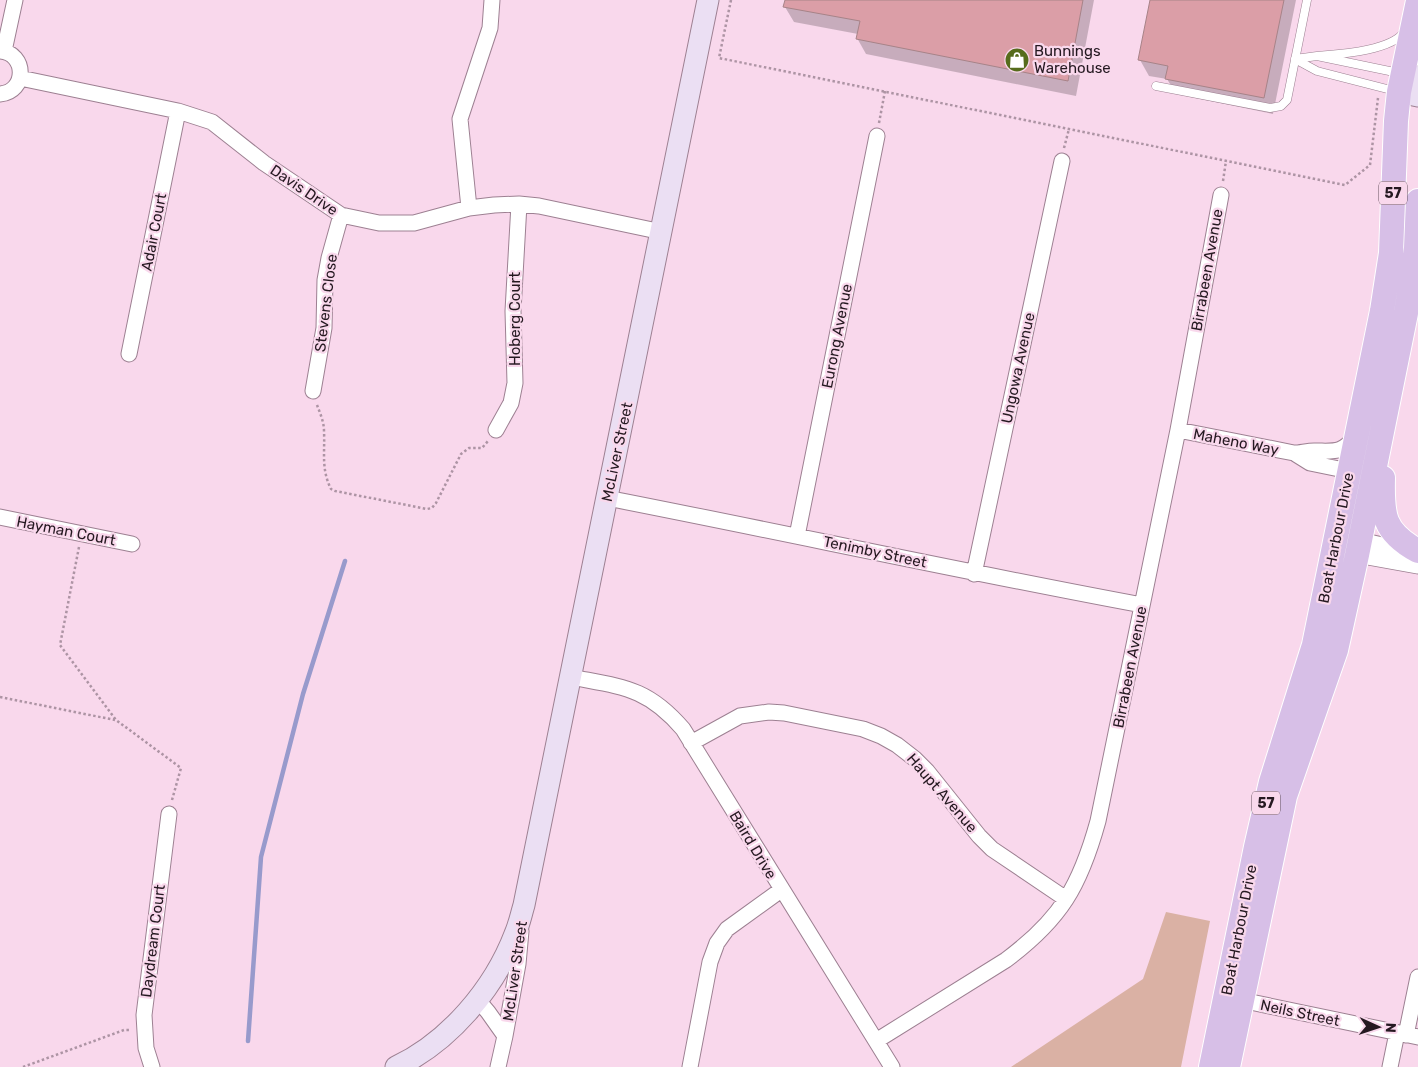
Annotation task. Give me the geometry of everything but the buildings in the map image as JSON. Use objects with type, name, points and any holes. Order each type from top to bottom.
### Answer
[{"type":"main road","name":"Boat Harbour Drive","points":[[1211,1067],[1271,782],[1314,645],[1382,311],[1391,253],[1396,121],[1417,5]]},
{"type":"main road","name":"Boat Harbour Drive","points":[[1228,1067],[1285,796],[1333,658],[1359,547],[1406,313],[1416,248],[1418,201]]},
{"type":"main road","points":[[1350,471],[1366,457],[1379,403],[1396,363]]},
{"type":"main road","points":[[1383,429],[1382,507],[1386,520],[1402,543],[1418,552]]},
{"type":"street","points":[[0,94],[11,91],[17,86],[20,78],[21,71],[16,58],[2,51],[15,0]]},
{"type":"street","points":[[469,208],[460,119],[490,28],[492,0]]},
{"type":"street","name":"McLiver Street","points":[[505,1036],[477,1000],[507,952],[524,905],[708,0]]},
{"type":"street","name":"Davis Drive","points":[[20,78],[178,110],[212,122],[264,162],[341,215],[378,223],[414,223],[469,208],[519,204],[539,206],[662,232]]},
{"type":"street","name":"Adair Court","points":[[129,354],[178,110]]},
{"type":"street","name":"Eurong Avenue","points":[[797,536],[877,136]]},
{"type":"street","name":"Ungowa Avenue","points":[[974,574],[1062,162]]},
{"type":"street","name":"Birrabeen Avenue","points":[[876,1041],[1006,960],[1025,946],[1053,918],[1078,880],[1085,865],[1098,821],[1178,430],[1221,195]]},
{"type":"street","name":"Hoberg Court","points":[[496,430],[511,403],[515,383],[513,311],[519,204]]},
{"type":"street","name":"Stevens Close","points":[[313,391],[324,328],[325,280],[341,215]]},
{"type":"street","name":"Maheno Way","points":[[1178,430],[1294,453],[1338,451],[1349,444],[1357,435]]},
{"type":"street","name":"Maheno Way","points":[[1294,453],[1310,463],[1350,471]]},
{"type":"street","name":"Tenimby Street","points":[[607,498],[974,574],[1142,605]]},
{"type":"street","name":"Hayman Court","points":[[0,517],[132,544]]},
{"type":"street","points":[[1335,542],[1359,547],[1418,566]]},
{"type":"street","points":[[1359,547],[1418,552]]},
{"type":"street","name":"Baird Drive","points":[[571,677],[628,688],[659,704],[672,716],[691,743],[892,1067]]},
{"type":"street","name":"Haupt Avenue","points":[[691,743],[740,716],[756,712],[784,713],[863,729],[881,736],[898,744],[927,771],[979,836],[992,849],[1066,899]]},
{"type":"street","name":"Daydream Court","points":[[152,1067],[146,1048],[144,1015],[168,814]]},
{"type":"street","points":[[690,1067],[710,962],[717,943],[727,929],[781,890]]},
{"type":"street","name":"McLiver Street","points":[[498,1067],[518,964],[524,905]]},
{"type":"street","points":[[1390,1067],[1407,1035],[1418,977]]},
{"type":"street","points":[[396,1067],[410,1061],[445,1035],[477,1000]]},
{"type":"street","name":"Neils Street","points":[[1241,1000],[1407,1035]]},
{"type":"lane","points":[[1156,86],[1276,108],[1281,106],[1287,100],[1307,0]]},
{"type":"lane","points":[[1295,59],[1353,53],[1396,41],[1402,35],[1417,5]]},
{"type":"lane","points":[[1317,56],[1404,85]]},
{"type":"lane","points":[[1295,59],[1317,71],[1404,85]]},
{"type":"path","points":[[731,0],[719,58],[1345,185],[1370,165],[1376,108],[1404,85]]},
{"type":"path","points":[[877,136],[884,91]]},
{"type":"path","points":[[1062,162],[1069,129]]},
{"type":"path","points":[[1221,195],[1226,161]]},
{"type":"path","points":[[313,391],[324,423],[323,451],[325,476],[331,490],[335,491],[428,509],[432,508],[461,454],[469,448],[482,448],[496,430]]},
{"type":"path","points":[[82,534],[60,645],[116,720],[180,768],[168,814]]},
{"type":"path","points":[[0,697],[116,720]]},
{"type":"path","points":[[23,1067],[124,1030],[144,1031]]},
{"type":"shaded area","points":[[1166,912],[1210,921],[1181,1067],[1011,1067],[1143,979]]},
{"type":"waterway","points":[[248,1041],[261,857],[303,694],[345,561]]},
{"type":"place","name":"Bunnings Warehouse","points":[[1017,60]]}]
